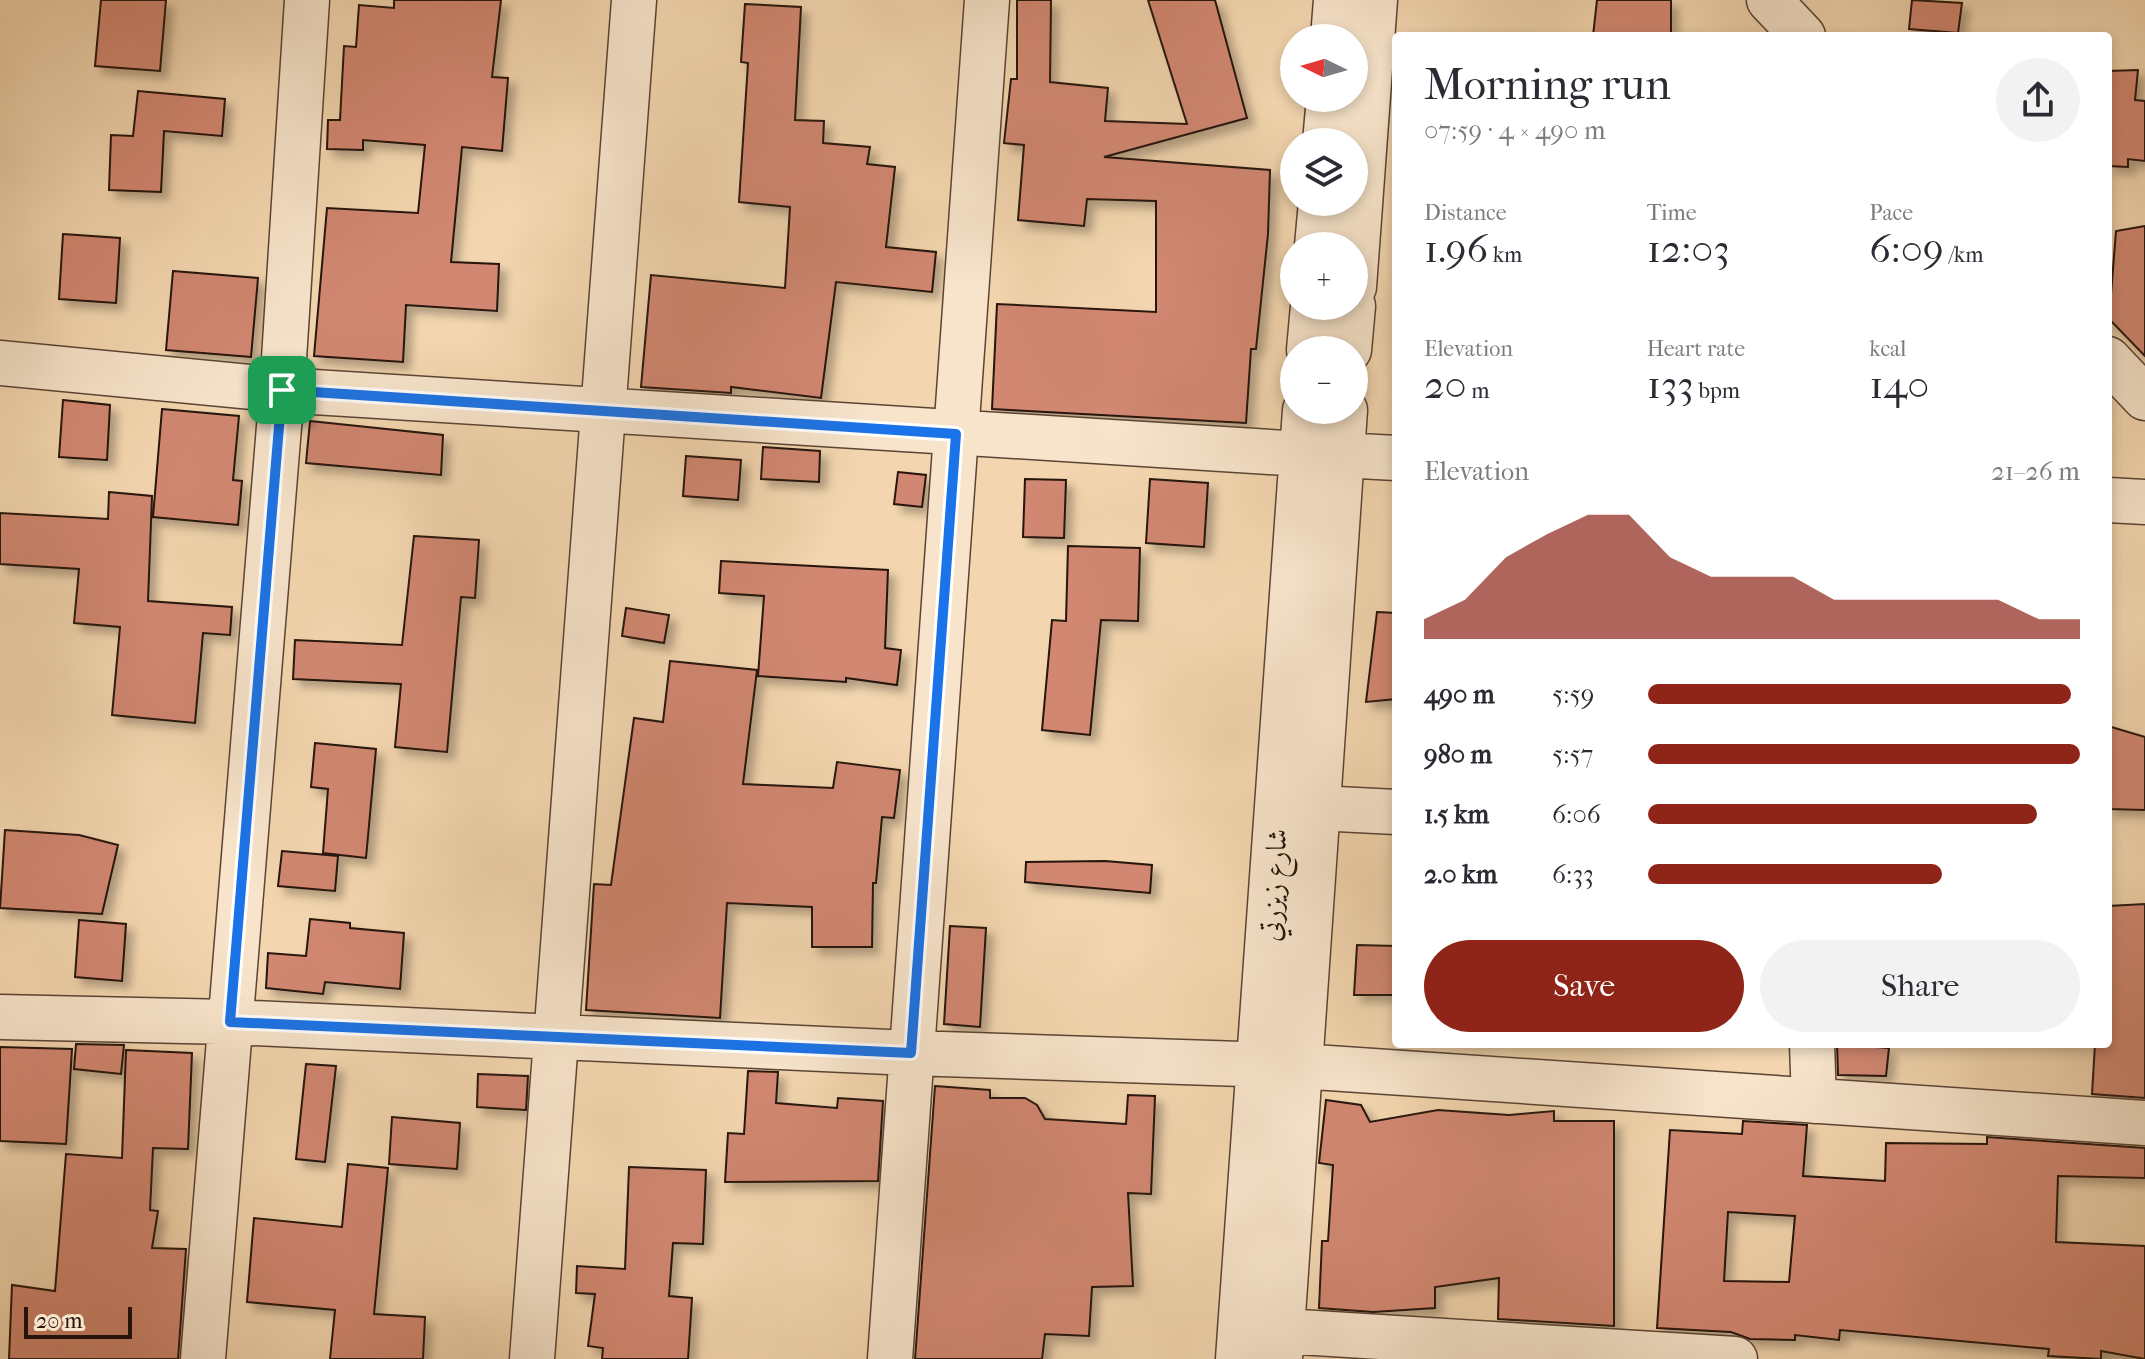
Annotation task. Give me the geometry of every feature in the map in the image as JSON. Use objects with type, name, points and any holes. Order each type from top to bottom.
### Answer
[{"type":"street","points":[[203,1359],[282,390],[307,0]]},
{"type":"street","points":[[532,1359],[634,0]]},
{"type":"street","points":[[890,1359],[987,0]]},
{"type":"street","points":[[1334,24],[1336,0]]},
{"type":"street","points":[[1358,232],[1375,0]]},
{"type":"street","points":[[1769,0],[1799,32]]},
{"type":"street","points":[[0,363],[282,390],[605,411],[957,422],[1392,458]]},
{"type":"street","points":[[2112,363],[2145,398]]},
{"type":"street","name":"شارع زيزرتي","points":[[1238,1359],[1317,808],[1322,454],[1310,424]]},
{"type":"street","name":"شارع زيزرتي","points":[[1282,1345],[1280,1066],[1322,454],[1338,424]]},
{"type":"street","points":[[2112,500],[2145,502]]},
{"type":"street","points":[[1317,808],[1392,812]]},
{"type":"street","points":[[0,1017],[230,1022],[911,1053],[1280,1066],[2145,1123]]},
{"type":"street","points":[[1812,1048],[1814,1101]]},
{"type":"street","points":[[1282,1345],[1735,1359]]},
{"type":"building","points":[[101,0],[166,0],[160,71],[95,66]]},
{"type":"building","points":[[394,0],[501,0],[492,77],[508,78],[502,151],[462,147],[451,262],[499,264],[497,311],[406,305],[403,362],[314,356],[327,208],[418,213],[425,145],[363,140],[363,150],[327,149],[328,120],[340,120],[344,46],[356,47],[359,5],[394,8]]},
{"type":"building","points":[[1017,0],[1051,0],[1050,82],[1108,88],[1105,121],[1187,124],[1148,0],[1215,0],[1247,118],[1104,157],[1270,170],[1268,234],[1256,349],[1251,349],[1246,423],[992,409],[997,304],[1156,312],[1156,201],[1087,199],[1084,226],[1018,220],[1024,145],[1004,143],[1011,79],[1017,79]]},
{"type":"building","points":[[1597,0],[1671,0],[1671,32],[1593,32]]},
{"type":"building","points":[[1912,0],[1962,3],[1958,32],[1909,29]]},
{"type":"building","points":[[745,4],[801,7],[795,120],[824,121],[823,143],[870,147],[867,164],[895,167],[886,247],[936,252],[932,292],[836,282],[821,398],[731,387],[731,393],[641,387],[651,275],[785,288],[790,207],[739,202],[748,63],[741,62]]},
{"type":"building","points":[[2138,70],[2135,100],[2145,101],[2145,161],[2128,159],[2128,167],[2112,166],[2112,71]]},
{"type":"building","points":[[138,91],[225,99],[222,136],[164,131],[161,192],[109,190],[111,135],[133,136]]},
{"type":"building","points":[[2145,226],[2145,356],[2112,322],[2116,231]]},
{"type":"building","points":[[63,234],[120,238],[116,303],[59,299]]},
{"type":"building","points":[[173,271],[258,278],[251,357],[166,350]]},
{"type":"building","points":[[63,400],[110,405],[107,460],[59,457]]},
{"type":"building","points":[[162,409],[239,416],[233,480],[242,481],[238,525],[153,517]]},
{"type":"building","points":[[310,421],[443,435],[441,475],[306,463]]},
{"type":"building","points":[[763,447],[820,451],[819,482],[761,479]]},
{"type":"building","points":[[686,456],[741,460],[738,500],[683,496]]},
{"type":"building","points":[[898,472],[926,475],[922,507],[894,504]]},
{"type":"building","points":[[1025,479],[1066,480],[1064,538],[1023,537]]},
{"type":"building","points":[[1150,479],[1208,483],[1204,547],[1146,543]]},
{"type":"building","points":[[109,492],[152,496],[148,601],[232,607],[230,635],[203,633],[195,723],[112,715],[120,627],[74,623],[79,569],[0,564],[0,513],[108,519]]},
{"type":"building","points":[[414,536],[479,540],[475,598],[461,597],[447,752],[395,747],[401,684],[293,679],[295,640],[402,645]]},
{"type":"building","points":[[1068,546],[1140,548],[1138,621],[1101,620],[1090,735],[1042,730],[1052,620],[1066,621]]},
{"type":"building","points":[[721,561],[888,570],[885,648],[901,650],[897,685],[846,678],[846,682],[758,676],[764,596],[719,593]]},
{"type":"building","points":[[626,608],[669,615],[664,643],[622,636]]},
{"type":"building","points":[[1377,612],[1392,613],[1392,699],[1366,702]]},
{"type":"building","points":[[670,661],[757,670],[743,784],[833,788],[837,762],[900,770],[894,818],[882,817],[876,883],[873,883],[872,947],[812,947],[812,907],[727,903],[720,1018],[586,1010],[594,884],[611,885],[634,718],[663,722]]},
{"type":"building","points":[[2112,727],[2145,737],[2145,810],[2112,809]]},
{"type":"building","points":[[315,743],[376,749],[366,858],[323,853],[328,789],[311,787]]},
{"type":"building","points":[[5,830],[79,835],[118,845],[102,914],[0,908]]},
{"type":"building","points":[[282,851],[338,856],[335,891],[278,886]]},
{"type":"building","points":[[1105,861],[1152,865],[1150,893],[1025,882],[1026,862]]},
{"type":"building","points":[[2145,904],[2145,1098],[2092,1094],[2095,1048],[2112,1048],[2112,906]]},
{"type":"building","points":[[310,919],[350,923],[350,928],[404,933],[400,989],[325,982],[323,994],[266,988],[268,953],[306,956]]},
{"type":"building","points":[[79,920],[126,924],[122,981],[75,977]]},
{"type":"building","points":[[950,926],[986,928],[980,1027],[944,1024]]},
{"type":"building","points":[[1357,945],[1392,946],[1392,995],[1354,995]]},
{"type":"building","points":[[76,1044],[124,1045],[121,1074],[74,1069]]},
{"type":"building","points":[[0,1047],[72,1049],[66,1144],[0,1141]]},
{"type":"building","points":[[1837,1048],[1889,1048],[1886,1076],[1838,1075]]},
{"type":"building","points":[[126,1050],[192,1053],[188,1149],[153,1148],[150,1210],[158,1211],[152,1248],[186,1249],[178,1359],[9,1359],[12,1285],[55,1291],[66,1154],[122,1158]]},
{"type":"building","points":[[306,1064],[336,1066],[325,1162],[296,1159]]},
{"type":"building","points":[[748,1071],[778,1072],[776,1103],[837,1108],[838,1098],[883,1101],[878,1181],[725,1182],[728,1133],[744,1134]]},
{"type":"building","points":[[478,1074],[528,1076],[526,1110],[477,1107]]},
{"type":"building","points":[[935,1086],[990,1090],[990,1098],[1025,1098],[1037,1105],[1045,1119],[1126,1124],[1128,1095],[1155,1096],[1151,1194],[1128,1193],[1133,1286],[1092,1287],[1089,1336],[1045,1334],[1042,1359],[915,1359]]},
{"type":"building","points":[[1326,1100],[1361,1105],[1370,1122],[1438,1110],[1509,1115],[1554,1111],[1554,1121],[1614,1121],[1614,1326],[1498,1319],[1499,1278],[1435,1287],[1435,1308],[1373,1312],[1319,1308],[1322,1241],[1328,1241],[1333,1165],[1319,1163]]},
{"type":"building","points":[[392,1117],[460,1123],[457,1169],[389,1164]]},
{"type":"building","points":[[1743,1121],[1807,1125],[1803,1176],[1885,1181],[1886,1143],[1987,1144],[1987,1137],[2145,1148],[2145,1178],[2058,1176],[2056,1242],[2145,1246],[2145,1359],[2101,1351],[2101,1359],[2048,1356],[2049,1349],[1840,1330],[1839,1340],[1795,1335],[1795,1340],[1750,1339],[1731,1332],[1657,1328],[1670,1130],[1742,1134]],"holes":[[[1728,1212],[1795,1216],[1789,1282],[1724,1281]]]},
{"type":"building","points":[[348,1164],[388,1168],[374,1314],[425,1317],[423,1359],[330,1359],[335,1310],[247,1302],[254,1218],[342,1227]]},
{"type":"building","points":[[629,1167],[706,1170],[703,1244],[673,1243],[669,1296],[692,1298],[688,1359],[602,1359],[603,1348],[588,1346],[595,1294],[576,1293],[577,1266],[625,1269]]},
{"type":"route","points":[[282,390],[956,434],[911,1053],[230,1022],[282,390]]}]
